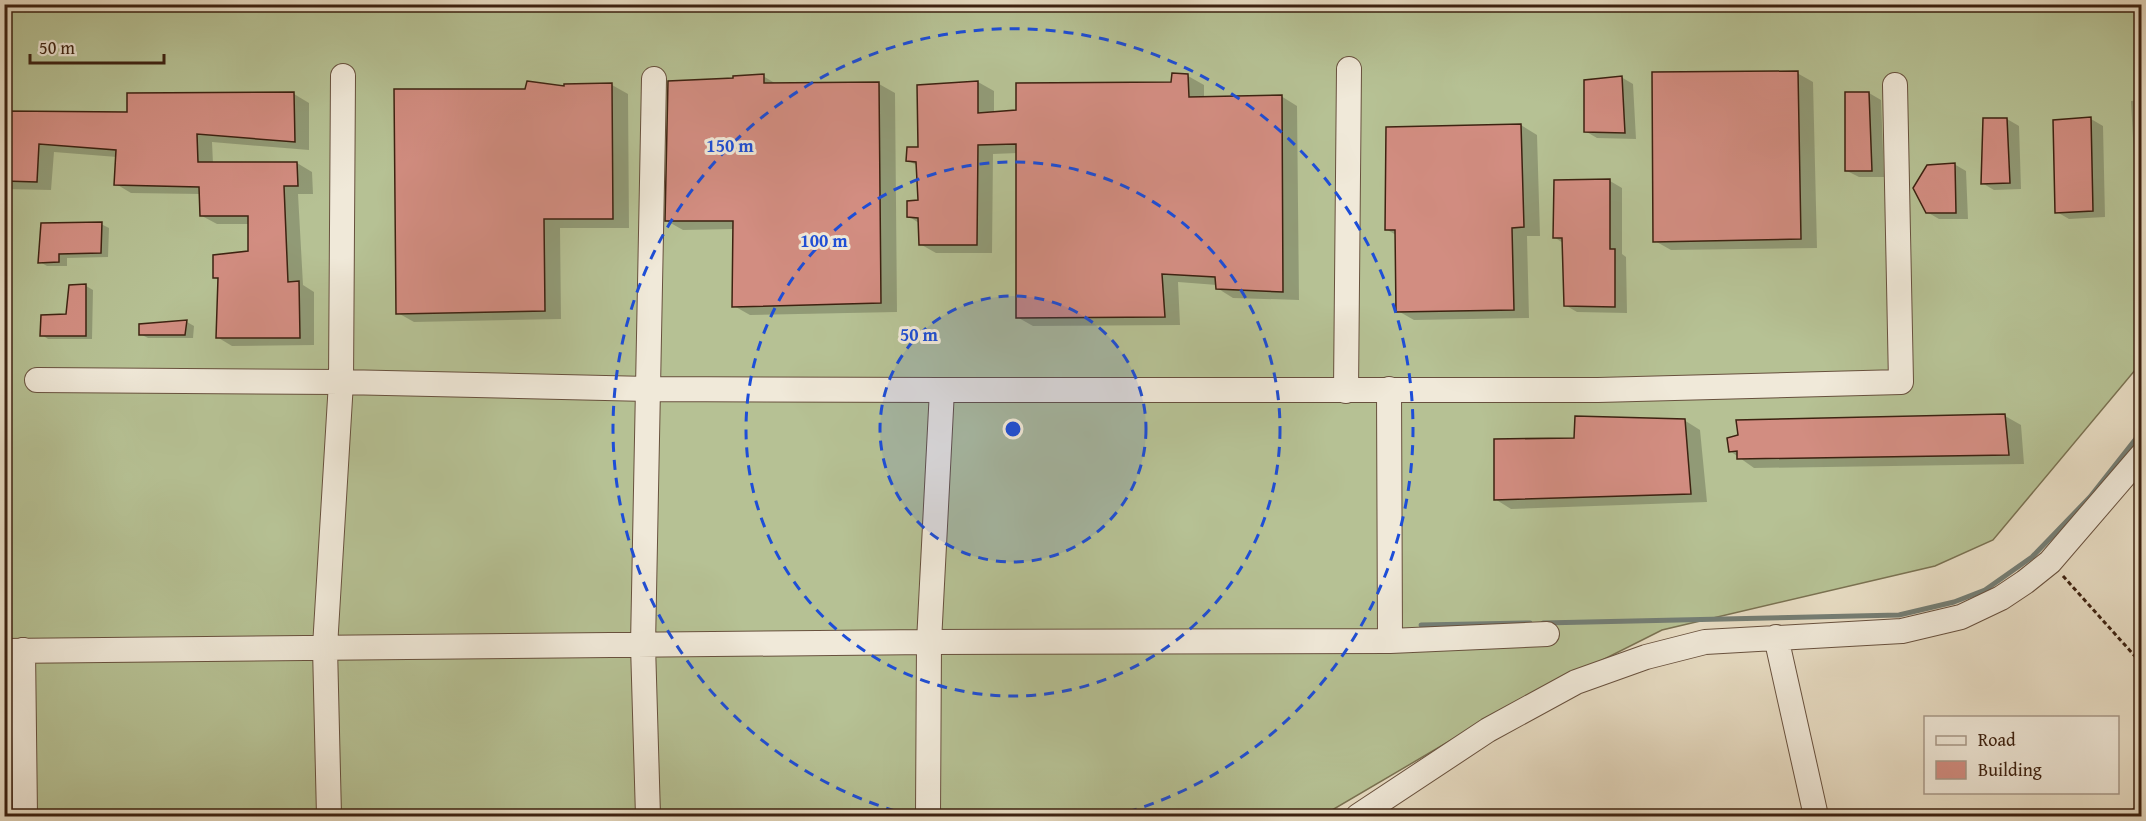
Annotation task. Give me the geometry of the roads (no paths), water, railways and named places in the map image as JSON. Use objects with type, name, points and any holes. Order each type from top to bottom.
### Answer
[{"type":"street","points":[[1346,391],[1349,69]]},
{"type":"street","points":[[329,816],[325,647],[341,381],[343,76]]},
{"type":"street","points":[[648,816],[643,645],[654,79]]},
{"type":"street","points":[[37,380],[341,381],[648,389],[1346,391],[1389,389],[1598,390],[1901,382],[1895,85]]},
{"type":"street","points":[[1389,389],[1390,641]]},
{"type":"street","points":[[928,816],[929,642],[942,390]]},
{"type":"street","points":[[1358,816],[1488,730],[1576,682],[1646,657],[1704,642],[1902,631],[1961,616],[2001,598],[2050,562],[2142,455]]},
{"type":"street","points":[[26,816],[14,650],[929,642],[1390,641],[1547,634]]},
{"type":"street","points":[[1776,637],[1816,816]]},
{"type":"waterway","points":[[1543,623],[1899,615],[1954,602],[1985,590],[2032,557],[2090,497],[2142,431]]},
{"type":"waterway","points":[[1421,625],[1530,623]]}]
